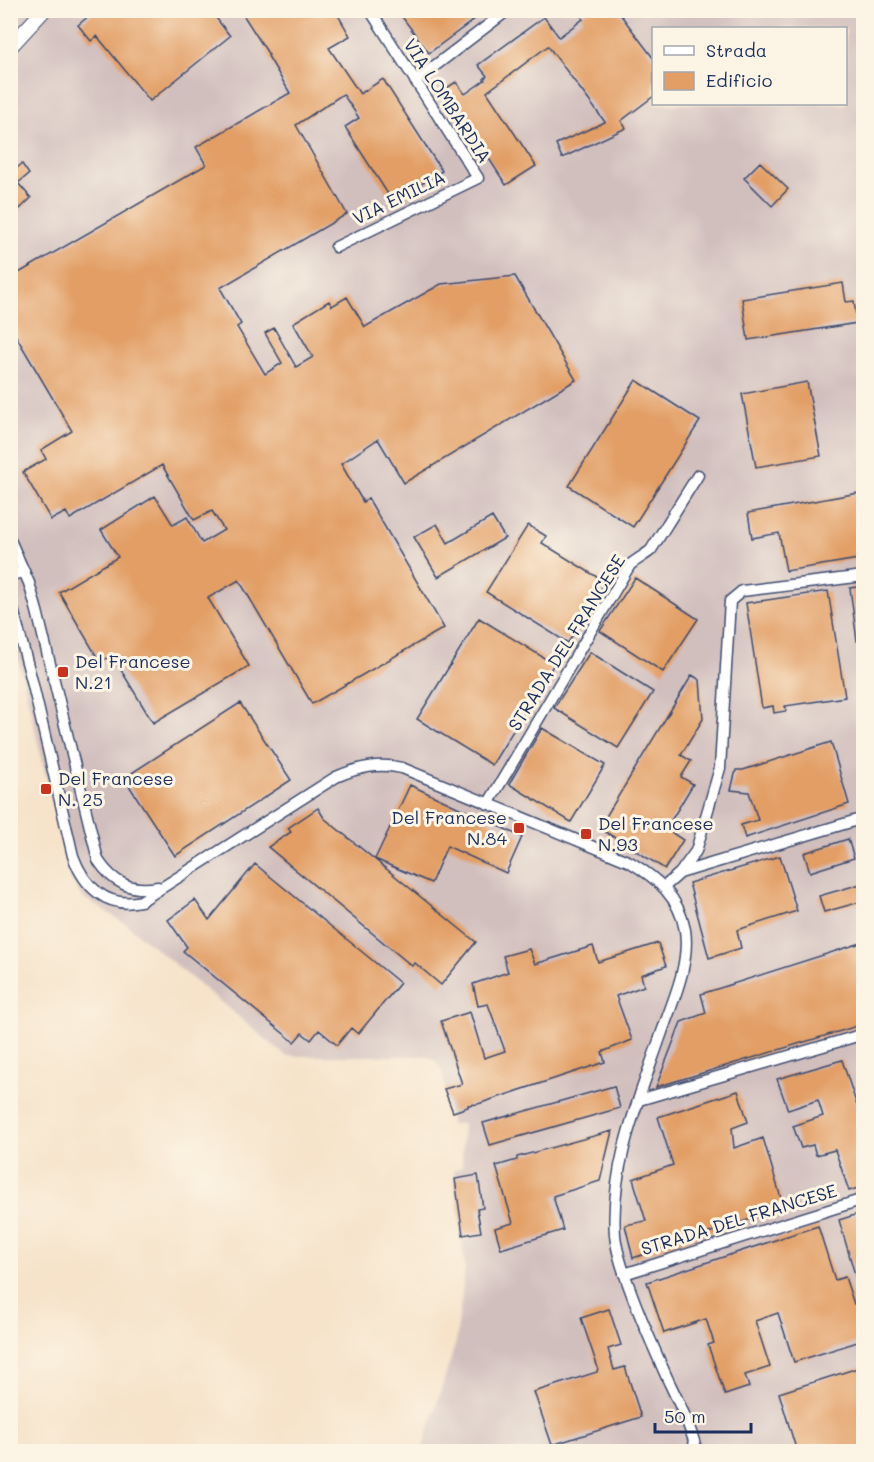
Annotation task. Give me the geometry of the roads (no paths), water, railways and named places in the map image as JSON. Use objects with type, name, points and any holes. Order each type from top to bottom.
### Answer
[{"type":"street","points":[[10,47],[44,10]]},
{"type":"street","name":"VIA LOMBARDIA","points":[[370,10],[477,178]]},
{"type":"street","points":[[415,81],[508,10]]},
{"type":"street","name":"VIA EMILIA","points":[[336,247],[477,178]]},
{"type":"street","name":"STRADA DEL FRANCESE","points":[[488,804],[630,565],[651,550],[698,475]]},
{"type":"street","name":"STRADA DEL FRANCESE","points":[[10,540],[38,611],[95,849],[104,869],[111,877],[138,889],[162,886]]},
{"type":"street","points":[[10,576],[24,571]]},
{"type":"street","points":[[664,886],[680,873],[696,851],[720,768],[730,601],[742,591],[864,576]]},
{"type":"street","name":"STRADA DEL FRANCESE","points":[[10,598],[73,856],[78,869],[93,891],[119,903],[141,901],[329,782],[356,769],[380,765],[402,768],[630,862],[664,886],[672,896],[682,920],[685,932],[685,955],[676,993],[639,1100],[619,1169],[615,1202],[615,1236],[624,1274],[698,1452]]},
{"type":"street","points":[[54,774],[75,769]]},
{"type":"street","points":[[680,873],[864,818]]},
{"type":"street","points":[[639,1100],[864,1034]]},
{"type":"street","name":"STRADA DEL FRANCESE","points":[[624,1274],[864,1199]]},
{"type":"place","name":"Del Francese N.21","points":[[63,672]]},
{"type":"place","name":"Del Francese N. 25","points":[[46,789]]},
{"type":"place","name":"Del Francese N.84","points":[[519,828]]},
{"type":"place","name":"Del Francese N.93","points":[[586,834]]}]
